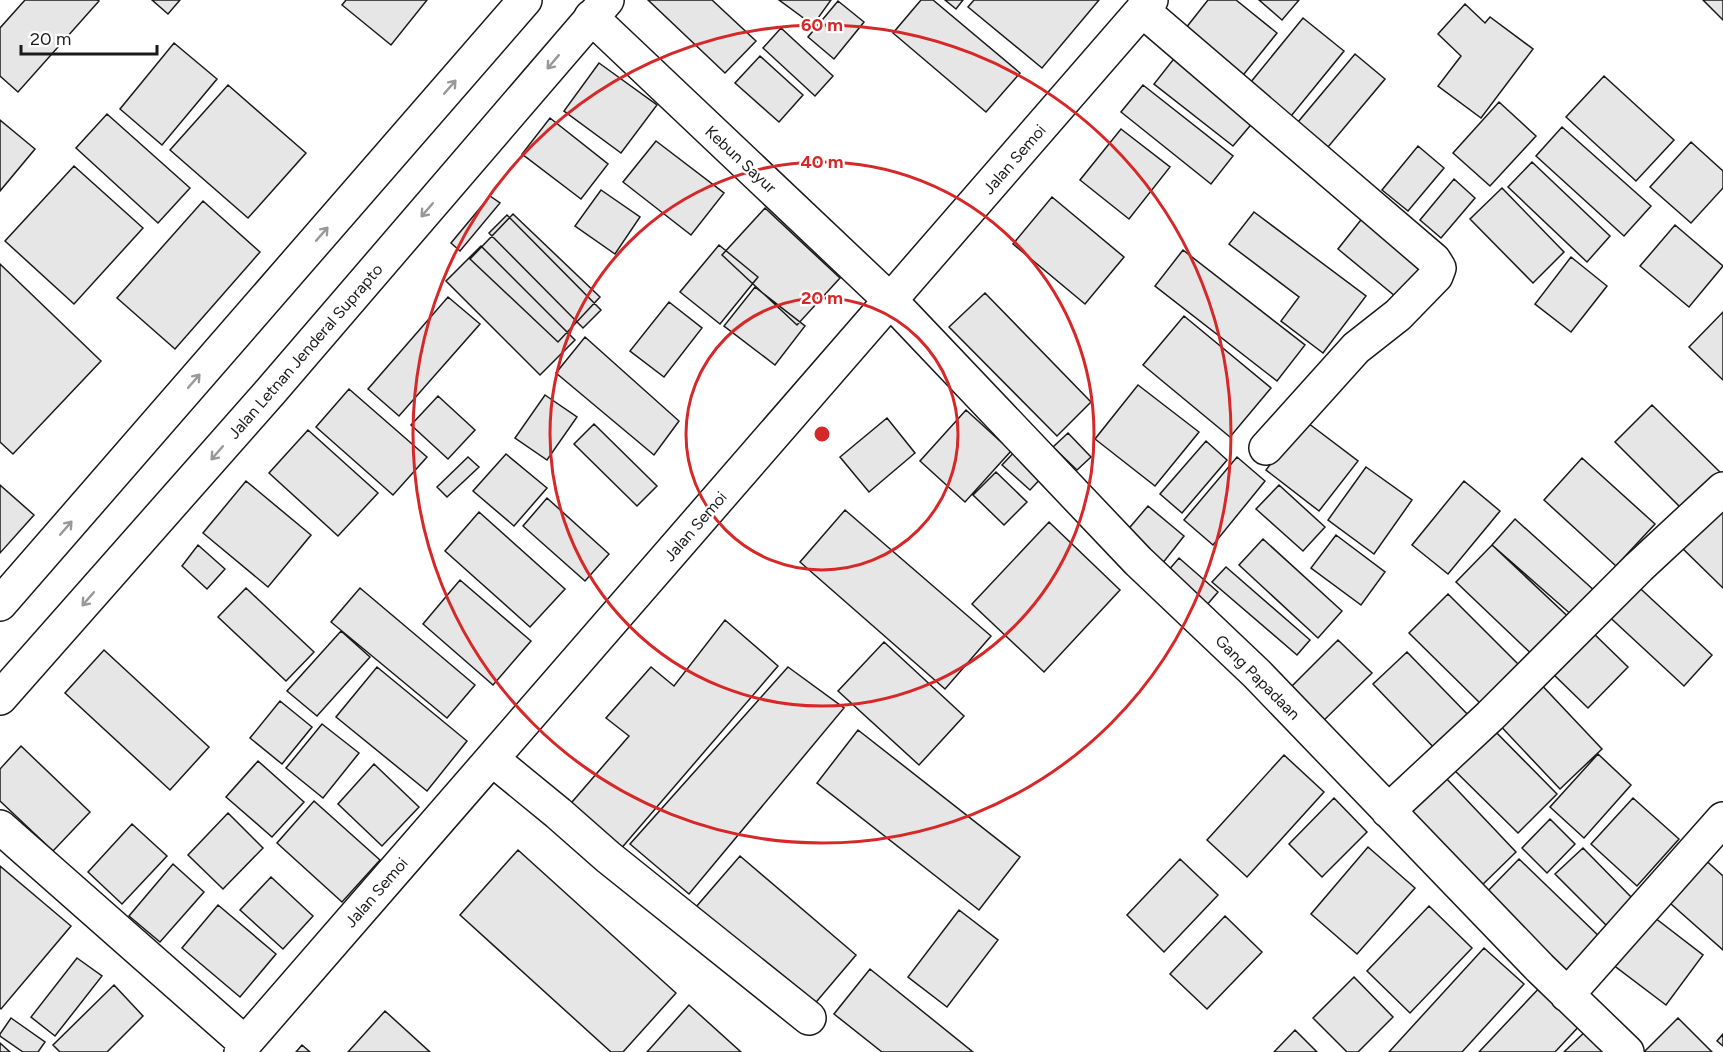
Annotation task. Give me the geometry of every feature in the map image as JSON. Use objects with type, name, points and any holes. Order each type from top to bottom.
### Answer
[{"type":"street","points":[[0,604],[525,0]]},
{"type":"street","points":[[1146,5],[1434,260],[1439,268],[1436,276],[1398,315],[1356,348],[1266,448]]},
{"type":"street","name":"Jalan Semoi","points":[[243,1048],[1146,5]]},
{"type":"street","name":"Kebun Sayur","points":[[590,6],[891,301]]},
{"type":"street","name":"Jalan Letnan Jenderal Suprapto","points":[[0,698],[271,391],[488,140],[590,6]]},
{"type":"street","name":"Gang Papadaan","points":[[891,301],[1138,561],[1257,674],[1567,994],[1627,1052]]},
{"type":"street","points":[[1388,811],[1490,716],[1639,567],[1723,489]]},
{"type":"street","points":[[492,759],[608,857],[809,1018]]},
{"type":"street","points":[[1567,994],[1723,819]]},
{"type":"street","points":[[0,827],[243,1048]]},
{"type":"building","points":[[25,0],[99,1],[18,92],[0,76],[0,28]]},
{"type":"building","points":[[152,0],[180,0],[168,14]]},
{"type":"building","points":[[346,0],[427,0],[391,45],[342,5]]},
{"type":"building","points":[[648,0],[712,0],[756,41],[725,73]]},
{"type":"building","points":[[779,0],[831,0],[813,25]]},
{"type":"building","points":[[921,0],[933,0],[1020,73],[986,112],[893,33]]},
{"type":"building","points":[[945,0],[963,0],[956,9]]},
{"type":"building","points":[[974,0],[1099,0],[1042,68],[968,7]]},
{"type":"building","points":[[1208,0],[1236,0],[1277,33],[1240,79],[1182,33]]},
{"type":"building","points":[[1259,0],[1299,0],[1282,20]]},
{"type":"building","points":[[1703,0],[1723,0],[1723,20]]},
{"type":"building","points":[[838,1],[864,22],[834,59],[808,37]]},
{"type":"building","points":[[1465,4],[1485,23],[1490,17],[1533,49],[1481,118],[1438,86],[1461,56],[1438,34]]},
{"type":"building","points":[[1303,18],[1344,51],[1287,121],[1246,88]]},
{"type":"building","points":[[781,28],[833,76],[815,96],[763,48]]},
{"type":"building","points":[[174,43],[217,79],[162,145],[120,109]]},
{"type":"building","points":[[1180,51],[1260,114],[1233,146],[1154,84]]},
{"type":"building","points":[[1355,54],[1385,79],[1328,147],[1298,122]]},
{"type":"building","points":[[760,56],[803,95],[779,122],[735,83]]},
{"type":"building","points":[[599,63],[657,105],[621,153],[564,111]]},
{"type":"building","points":[[1604,76],[1674,140],[1636,181],[1566,117]]},
{"type":"building","points":[[228,85],[306,153],[248,218],[170,150]]},
{"type":"building","points":[[1143,85],[1233,156],[1211,184],[1121,112]]},
{"type":"building","points":[[1499,102],[1536,136],[1490,186],[1453,153]]},
{"type":"building","points":[[107,114],[190,188],[158,223],[76,148]]},
{"type":"building","points":[[550,118],[608,164],[581,199],[522,154]]},
{"type":"building","points":[[0,120],[35,149],[0,191]]},
{"type":"building","points":[[1562,127],[1651,206],[1624,236],[1536,156]]},
{"type":"building","points":[[1121,129],[1170,167],[1129,219],[1080,180]]},
{"type":"building","points":[[656,141],[724,193],[691,235],[623,182]]},
{"type":"building","points":[[1691,142],[1723,171],[1723,188],[1691,223],[1650,187]]},
{"type":"building","points":[[1418,146],[1444,168],[1408,211],[1382,190]]},
{"type":"building","points":[[1532,162],[1610,236],[1587,262],[1508,187]]},
{"type":"building","points":[[74,166],[143,228],[74,304],[5,241]]},
{"type":"building","points":[[1454,179],[1475,198],[1441,238],[1420,220]]},
{"type":"building","points":[[1502,188],[1564,252],[1533,283],[1470,219]]},
{"type":"building","points":[[601,190],[640,217],[615,254],[575,226]]},
{"type":"building","points":[[490,196],[500,203],[460,251],[451,243]]},
{"type":"building","points":[[1052,197],[1124,257],[1085,304],[1013,244]]},
{"type":"building","points":[[203,201],[260,252],[175,349],[117,298]]},
{"type":"building","points":[[765,208],[840,278],[797,325],[722,255]]},
{"type":"building","points":[[1254,212],[1366,296],[1323,353],[1281,321],[1299,297],[1229,244]]},
{"type":"building","points":[[513,214],[600,297],[558,342],[470,259]]},
{"type":"building","points":[[507,215],[601,310],[583,328],[489,233]]},
{"type":"building","points":[[1364,216],[1429,267],[1401,301],[1338,249]]},
{"type":"building","points":[[1675,225],[1723,266],[1689,307],[1640,266]]},
{"type":"building","points":[[719,245],[758,277],[720,324],[680,292]]},
{"type":"building","points":[[481,246],[575,340],[540,375],[446,281]]},
{"type":"building","points":[[1183,250],[1305,345],[1277,381],[1155,286]]},
{"type":"building","points":[[1571,257],[1607,286],[1571,332],[1535,304]]},
{"type":"building","points":[[0,264],[101,361],[13,454],[0,442]]},
{"type":"building","points":[[755,287],[805,326],[775,365],[724,326]]},
{"type":"building","points":[[985,293],[1091,402],[1057,436],[949,327]]},
{"type":"building","points":[[448,297],[480,324],[399,416],[368,389]]},
{"type":"building","points":[[669,302],[702,328],[664,377],[630,351]]},
{"type":"building","points":[[1723,312],[1723,380],[1689,347]]},
{"type":"building","points":[[1184,316],[1271,388],[1230,437],[1143,365]]},
{"type":"building","points":[[585,337],[679,421],[654,455],[556,373]]},
{"type":"building","points":[[1138,385],[1199,432],[1155,486],[1095,439]]},
{"type":"building","points":[[349,389],[427,457],[393,495],[316,427]]},
{"type":"building","points":[[545,395],[577,417],[547,460],[515,438]]},
{"type":"building","points":[[438,396],[475,430],[448,459],[411,425]]},
{"type":"building","points":[[1652,405],[1723,475],[1689,516],[1615,442]]},
{"type":"building","points":[[966,410],[1011,451],[965,502],[920,461]]},
{"type":"building","points":[[887,418],[915,453],[869,492],[840,457]]},
{"type":"building","points":[[1304,420],[1358,461],[1319,511],[1266,470]]},
{"type":"building","points":[[594,424],[657,486],[637,506],[574,444]]},
{"type":"building","points":[[308,430],[378,493],[338,536],[269,473]]},
{"type":"building","points":[[1068,433],[1091,457],[1077,470],[1053,447]]},
{"type":"building","points":[[1206,441],[1227,460],[1182,513],[1160,494]]},
{"type":"building","points":[[1018,448],[1045,474],[1030,490],[1002,465]]},
{"type":"building","points":[[506,454],[547,488],[514,526],[473,491]]},
{"type":"building","points":[[468,457],[479,467],[447,497],[437,487]]},
{"type":"building","points":[[1237,457],[1265,481],[1213,545],[1184,520]]},
{"type":"building","points":[[1582,458],[1655,524],[1616,566],[1544,500]]},
{"type":"building","points":[[1366,467],[1412,500],[1374,554],[1328,520]]},
{"type":"building","points":[[996,472],[1027,502],[1004,525],[973,495]]},
{"type":"building","points":[[246,481],[311,535],[268,587],[203,533]]},
{"type":"building","points":[[1464,481],[1500,511],[1448,574],[1412,545]]},
{"type":"building","points":[[0,485],[34,515],[0,553]]},
{"type":"building","points":[[1279,485],[1325,527],[1303,551],[1256,509]]},
{"type":"building","points":[[547,498],[609,554],[585,581],[523,526]]},
{"type":"building","points":[[1148,506],[1184,536],[1162,564],[1125,533]]},
{"type":"building","points":[[1723,508],[1723,588],[1679,545]]},
{"type":"building","points":[[845,510],[991,636],[945,689],[800,562]]},
{"type":"building","points":[[479,512],[565,589],[530,627],[445,551]]},
{"type":"building","points":[[1515,519],[1596,592],[1574,617],[1492,545]]},
{"type":"building","points":[[1049,522],[1120,590],[1044,672],[972,604]]},
{"type":"building","points":[[1336,535],[1385,572],[1361,605],[1311,568]]},
{"type":"building","points":[[1263,539],[1342,611],[1318,638],[1239,565]]},
{"type":"building","points":[[198,545],[225,569],[207,589],[182,566]]},
{"type":"building","points":[[1492,545],[1577,625],[1541,663],[1456,582]]},
{"type":"building","points":[[1179,558],[1218,592],[1200,613],[1161,579]]},
{"type":"building","points":[[1226,567],[1310,640],[1297,655],[1212,582]]},
{"type":"building","points":[[1630,579],[1712,655],[1684,686],[1602,610]]},
{"type":"building","points":[[460,580],[531,641],[493,685],[423,624]]},
{"type":"building","points":[[246,588],[314,652],[286,681],[218,617]]},
{"type":"building","points":[[360,588],[475,685],[447,718],[331,622]]},
{"type":"building","points":[[1448,594],[1520,666],[1481,704],[1409,633]]},
{"type":"building","points":[[725,620],[778,666],[619,851],[566,809],[629,736],[606,718],[651,667],[674,686]]},
{"type":"building","points":[[1589,629],[1628,667],[1588,708],[1549,670]]},
{"type":"building","points":[[341,631],[370,657],[317,716],[287,691]]},
{"type":"building","points":[[1338,640],[1372,673],[1317,727],[1284,694]]},
{"type":"building","points":[[884,642],[964,716],[919,765],[838,691]]},
{"type":"building","points":[[104,650],[209,747],[170,790],[65,693]]},
{"type":"building","points":[[1407,652],[1472,719],[1438,752],[1373,684]]},
{"type":"building","points":[[377,667],[467,741],[427,791],[336,717]]},
{"type":"building","points":[[788,667],[844,708],[689,894],[630,844]]},
{"type":"building","points":[[1535,678],[1602,749],[1560,789],[1493,718]]},
{"type":"building","points":[[280,701],[312,727],[282,764],[250,738]]},
{"type":"building","points":[[1487,723],[1557,794],[1518,833],[1447,763]]},
{"type":"building","points":[[322,724],[359,753],[323,798],[286,768]]},
{"type":"building","points":[[858,730],[1020,857],[979,910],[817,783]]},
{"type":"building","points":[[21,746],[90,812],[53,851],[0,801],[0,769]]},
{"type":"building","points":[[1598,754],[1631,785],[1584,838],[1550,807]]},
{"type":"building","points":[[1284,755],[1324,792],[1247,877],[1207,840]]},
{"type":"building","points":[[258,761],[304,802],[272,837],[226,797]]},
{"type":"building","points":[[374,764],[419,807],[382,846],[338,804]]},
{"type":"building","points":[[1445,777],[1516,852],[1478,889],[1406,813]]},
{"type":"building","points":[[1334,798],[1367,832],[1322,877],[1289,844]]},
{"type":"building","points":[[1633,798],[1679,839],[1637,886],[1591,844]]},
{"type":"building","points":[[314,801],[380,860],[342,902],[277,843]]},
{"type":"building","points":[[228,813],[263,848],[223,889],[188,855]]},
{"type":"building","points":[[1550,819],[1575,844],[1547,873],[1522,848]]},
{"type":"building","points":[[132,824],[167,856],[122,904],[88,872]]},
{"type":"building","points":[[1368,847],[1415,888],[1357,954],[1311,914]]},
{"type":"building","points":[[1583,848],[1635,901],[1608,927],[1555,874]]},
{"type":"building","points":[[518,850],[676,993],[623,1052],[611,1052],[460,915]]},
{"type":"building","points":[[1700,855],[1723,876],[1723,950],[1662,896]]},
{"type":"building","points":[[740,856],[856,955],[812,1007],[696,907]]},
{"type":"building","points":[[1180,859],[1218,895],[1164,952],[1127,915]]},
{"type":"building","points":[[1519,859],[1604,941],[1567,979],[1482,897]]},
{"type":"building","points":[[173,864],[204,892],[160,942],[129,916]]},
{"type":"building","points":[[0,866],[71,926],[1,1009],[0,1008]]},
{"type":"building","points":[[271,877],[313,916],[283,949],[240,910]]},
{"type":"building","points":[[218,905],[276,954],[240,997],[182,948]]},
{"type":"building","points":[[1429,906],[1472,948],[1410,1013],[1367,971]]},
{"type":"building","points":[[959,910],[998,940],[947,1007],[908,977]]},
{"type":"building","points":[[1646,911],[1703,955],[1666,1005],[1608,961]]},
{"type":"building","points":[[1225,916],[1262,952],[1207,1009],[1170,974]]},
{"type":"building","points":[[1484,948],[1524,984],[1462,1052],[1389,1052]]},
{"type":"building","points":[[77,958],[102,976],[55,1036],[31,1017]]},
{"type":"building","points":[[870,969],[973,1052],[882,1052],[834,1014]]},
{"type":"building","points":[[1354,977],[1393,1017],[1358,1052],[1347,1052],[1313,1018]]},
{"type":"building","points":[[1543,984],[1583,1022],[1555,1052],[1479,1052]]},
{"type":"building","points":[[114,985],[143,1016],[107,1052],[60,1052],[53,1045]]},
{"type":"building","points":[[689,1005],[741,1052],[647,1052]]},
{"type":"building","points":[[385,1011],[430,1052],[348,1052]]},
{"type":"building","points":[[11,1018],[45,1042],[38,1052],[23,1052],[0,1036]]},
{"type":"building","points":[[1678,1018],[1712,1052],[1644,1052]]},
{"type":"building","points":[[1591,1026],[1617,1052],[1564,1052]]},
{"type":"building","points":[[1295,1030],[1317,1052],[1274,1052]]},
{"type":"building","points":[[1723,1034],[1723,1046],[1717,1041]]},
{"type":"building","points":[[0,1043],[10,1052],[0,1052]]},
{"type":"building","points":[[302,1045],[310,1052],[296,1052]]}]
